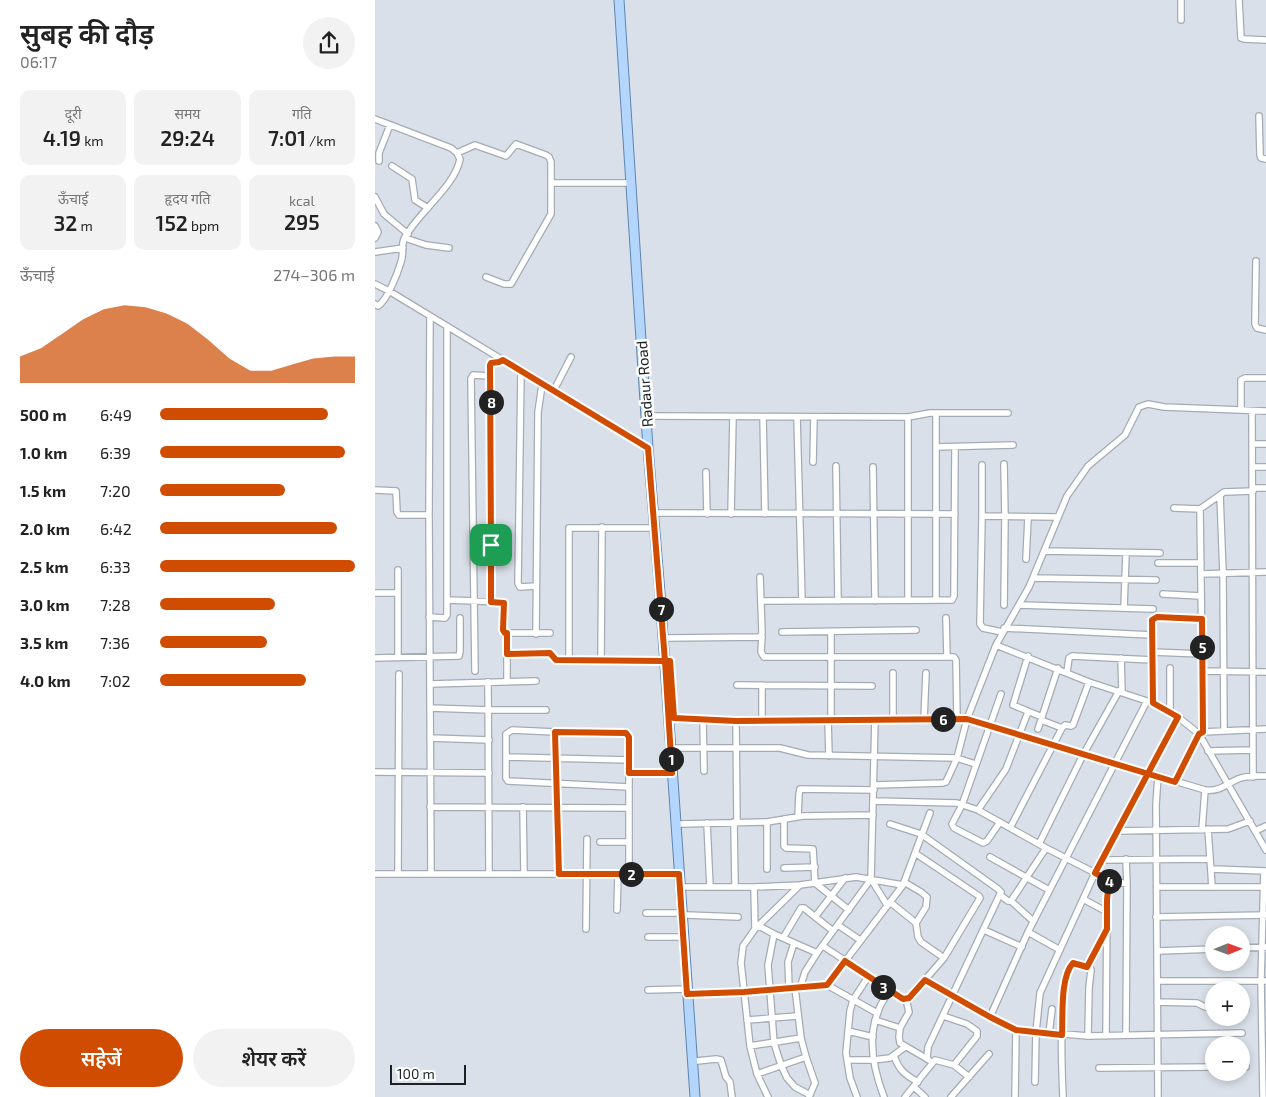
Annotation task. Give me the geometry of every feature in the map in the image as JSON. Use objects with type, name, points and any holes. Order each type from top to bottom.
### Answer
[{"type":"main road","name":"Radaur Road","points":[[619,0],[648,448],[667,661],[674,718],[685,887],[695,1097]]},
{"type":"main road","name":"Radaur Road","points":[[624,0],[633,158],[668,638],[667,661],[672,773],[679,874],[685,914],[683,937],[700,1097]]},
{"type":"street","points":[[1181,0],[1181,20]]},
{"type":"street","points":[[1239,0],[1241,38],[1244,40],[1266,40]]},
{"type":"street","points":[[1259,116],[1260,155],[1261,158],[1266,159]]},
{"type":"street","points":[[375,119],[451,148],[459,156],[460,162],[452,177],[407,236],[401,262],[389,291],[381,304],[378,306],[375,304]]},
{"type":"street","points":[[379,161],[379,154],[390,125]]},
{"type":"street","points":[[457,153],[475,145],[506,156],[514,145],[517,145],[549,157],[551,162],[552,209],[549,221],[513,283],[510,285],[504,284],[486,277]]},
{"type":"street","points":[[392,166],[412,179],[415,200],[427,208]]},
{"type":"street","points":[[552,183],[631,183]]},
{"type":"street","points":[[375,197],[383,214],[407,236],[426,244],[449,248]]},
{"type":"street","points":[[375,226],[377,232],[375,238]]},
{"type":"street","points":[[375,252],[403,248]]},
{"type":"street","points":[[1255,261],[1255,324],[1257,328],[1266,330]]},
{"type":"street","points":[[375,284],[648,448]]},
{"type":"street","points":[[430,316],[429,657],[431,874]]},
{"type":"street","points":[[429,617],[447,617],[447,326]]},
{"type":"street","points":[[553,392],[571,357]]},
{"type":"street","points":[[491,602],[491,363],[503,360]]},
{"type":"street","points":[[521,372],[518,583],[520,587],[536,586]]},
{"type":"street","points":[[475,671],[471,379],[473,375],[491,376]]},
{"type":"street","points":[[1241,410],[1241,380],[1245,378],[1266,378]]},
{"type":"street","points":[[536,634],[538,412],[542,385]]},
{"type":"street","points":[[798,817],[801,789],[943,783],[948,778],[957,758],[967,719],[996,645],[1033,578],[1067,496],[1081,475],[1093,462],[1125,435],[1141,405],[1266,411]]},
{"type":"street","points":[[1252,411],[1253,572],[1251,728],[1253,776]]},
{"type":"street","points":[[651,416],[908,417],[936,413],[1009,413]]},
{"type":"street","points":[[936,413],[936,600]]},
{"type":"street","points":[[731,514],[733,417]]},
{"type":"street","points":[[763,417],[765,514]]},
{"type":"street","points":[[797,417],[802,601]]},
{"type":"street","points":[[813,462],[814,417]]},
{"type":"street","points":[[908,417],[908,600]]},
{"type":"street","points":[[1252,444],[1266,444]]},
{"type":"street","points":[[936,447],[1013,445]]},
{"type":"street","points":[[761,601],[875,602],[952,600],[954,598],[955,447]]},
{"type":"street","points":[[1003,464],[1005,517],[1004,605]]},
{"type":"street","points":[[982,465],[983,516],[980,624],[983,628],[1152,635]]},
{"type":"street","points":[[837,466],[838,601]]},
{"type":"street","points":[[873,467],[875,602]]},
{"type":"street","points":[[1252,467],[1266,467]]},
{"type":"street","points":[[706,472],[707,514]]},
{"type":"street","points":[[1173,508],[1200,509],[1224,492],[1266,488]]},
{"type":"street","points":[[375,490],[396,491],[397,512],[399,515],[429,515]]},
{"type":"street","points":[[1220,495],[1223,573],[1224,730]]},
{"type":"street","points":[[1200,509],[1202,619],[1201,733],[1208,751],[1266,850]]},
{"type":"street","points":[[659,513],[955,514]]},
{"type":"street","points":[[983,516],[1057,517]]},
{"type":"street","points":[[1026,559],[1028,518]]},
{"type":"street","points":[[601,660],[602,527]]},
{"type":"street","points":[[569,660],[569,528],[655,528]]},
{"type":"street","points":[[1044,551],[1160,553]]},
{"type":"street","points":[[1125,553],[1125,608]]},
{"type":"street","points":[[1158,562],[1201,564]]},
{"type":"street","points":[[398,570],[398,658]]},
{"type":"street","points":[[1201,574],[1266,572]]},
{"type":"street","points":[[760,577],[761,652],[763,657],[954,656],[956,660],[957,718]]},
{"type":"street","points":[[1033,578],[1156,580]]},
{"type":"street","points":[[375,593],[398,593]]},
{"type":"street","points":[[1163,594],[1201,596]]},
{"type":"street","points":[[447,600],[504,603],[503,630],[505,633],[550,633]]},
{"type":"street","points":[[1019,605],[1153,609]]},
{"type":"street","points":[[375,658],[459,656],[460,618]]},
{"type":"street","points":[[946,618],[947,656]]},
{"type":"street","points":[[990,1017],[1033,921],[1065,858],[1115,763],[1150,702],[1153,660],[1152,620],[1155,618],[1202,619]]},
{"type":"street","points":[[782,632],[917,630]]},
{"type":"street","points":[[829,756],[831,632]]},
{"type":"street","points":[[507,633],[507,682]]},
{"type":"street","points":[[668,638],[756,638],[761,636]]},
{"type":"street","points":[[996,645],[1028,656],[1089,682],[1150,702],[1170,712],[1201,733],[1266,728]]},
{"type":"street","points":[[1152,652],[1202,654]]},
{"type":"street","points":[[507,654],[550,653],[555,660],[667,661]]},
{"type":"street","points":[[1028,656],[1013,702],[1015,706],[1062,728]]},
{"type":"street","points":[[1067,672],[1069,658],[1072,656],[1153,660]]},
{"type":"street","points":[[1039,844],[1083,755],[1120,692],[1121,658]]},
{"type":"street","points":[[1038,729],[1058,668]]},
{"type":"street","points":[[1170,668],[1170,712]]},
{"type":"street","points":[[1202,671],[1266,672]]},
{"type":"street","points":[[893,673],[893,719]]},
{"type":"street","points":[[925,719],[926,673]]},
{"type":"street","points":[[397,874],[399,674]]},
{"type":"street","points":[[430,684],[536,681]]},
{"type":"street","points":[[488,682],[489,874]]},
{"type":"street","points":[[1010,828],[1062,728],[1065,725],[1073,725],[1089,682]]},
{"type":"street","points":[[737,685],[873,686]]},
{"type":"street","points":[[762,685],[762,720]]},
{"type":"street","points":[[1000,822],[985,843],[981,843],[953,826],[952,822],[962,805],[988,726],[1001,694]]},
{"type":"street","points":[[430,708],[546,710]]},
{"type":"street","points":[[978,810],[1006,769],[1028,712]]},
{"type":"street","points":[[1035,1082],[1038,998],[1095,873],[1178,717]]},
{"type":"street","points":[[674,718],[736,721],[957,718],[1020,734],[1083,755],[1205,790],[1215,790],[1229,785],[1240,778],[1266,776]]},
{"type":"street","points":[[794,988],[871,879],[875,719]]},
{"type":"street","points":[[703,720],[704,771]]},
{"type":"street","points":[[735,887],[736,721]]},
{"type":"street","points":[[629,786],[508,781],[506,778],[506,734],[509,731],[626,733],[629,737],[629,760],[629,773],[629,786],[629,874]]},
{"type":"street","points":[[555,732],[559,874]]},
{"type":"street","points":[[1175,782],[1201,733]]},
{"type":"street","points":[[430,738],[489,740]]},
{"type":"street","points":[[676,748],[784,749],[803,755],[875,758],[957,758],[975,764]]},
{"type":"street","points":[[1208,751],[1252,750]]},
{"type":"street","points":[[507,757],[629,760]]},
{"type":"street","points":[[375,772],[489,773]]},
{"type":"street","points":[[629,773],[672,773]]},
{"type":"street","points":[[1157,776],[1158,1097]]},
{"type":"street","points":[[1205,790],[1205,829],[1212,887]]},
{"type":"street","points":[[874,801],[951,802],[978,810],[1109,880],[1127,884]]},
{"type":"street","points":[[430,807],[629,808]]},
{"type":"street","points":[[523,807],[524,874]]},
{"type":"street","points":[[827,985],[904,883],[930,813]]},
{"type":"street","points":[[681,824],[767,822],[798,817],[873,815]]},
{"type":"street","points":[[784,819],[784,846],[787,848],[813,849],[815,883],[849,910]]},
{"type":"street","points":[[1117,831],[1232,828],[1250,821]]},
{"type":"street","points":[[767,822],[767,869]]},
{"type":"street","points":[[707,823],[710,887]]},
{"type":"street","points":[[890,824],[921,834],[1000,890],[1000,895],[984,930],[928,1047],[930,1061],[916,1084],[905,1097]]},
{"type":"street","points":[[1255,831],[1266,826]]},
{"type":"street","points":[[586,929],[587,839]]},
{"type":"street","points":[[600,842],[629,842]]},
{"type":"street","points":[[1011,901],[1046,848]]},
{"type":"street","points":[[907,999],[944,958],[980,897],[915,853]]},
{"type":"street","points":[[990,857],[1049,890]]},
{"type":"street","points":[[1102,860],[1210,858]]},
{"type":"street","points":[[1125,859],[1127,884],[1126,1035]]},
{"type":"street","points":[[784,868],[815,867]]},
{"type":"street","points":[[1211,870],[1265,871],[1263,1097]]},
{"type":"street","points":[[375,874],[679,874]]},
{"type":"street","points":[[617,874],[617,910]]},
{"type":"street","points":[[815,918],[845,878]]},
{"type":"street","points":[[685,887],[800,885],[845,878],[904,883],[927,897],[927,907],[916,923],[918,937],[921,942],[944,958]]},
{"type":"street","points":[[871,879],[889,903],[916,923]]},
{"type":"street","points":[[1106,1036],[1109,880]]},
{"type":"street","points":[[768,1097],[757,1074],[750,1046],[742,951],[743,946],[757,928],[800,885]]},
{"type":"street","points":[[755,887],[757,928]]},
{"type":"street","points":[[1157,887],[1265,887]]},
{"type":"street","points":[[1000,895],[1011,901],[1033,921]]},
{"type":"street","points":[[1083,899],[1107,912]]},
{"type":"street","points":[[783,938],[799,909],[804,908],[833,931]]},
{"type":"street","points":[[646,913],[738,916]]},
{"type":"street","points":[[1156,917],[1264,915]]},
{"type":"street","points":[[838,924],[860,940]]},
{"type":"street","points":[[757,928],[817,953]]},
{"type":"street","points":[[1087,967],[1107,929]]},
{"type":"street","points":[[984,930],[1022,947]]},
{"type":"street","points":[[1028,932],[1060,950]]},
{"type":"street","points":[[774,934],[768,961],[774,1043],[787,1078],[793,1085],[809,1096],[815,1083],[805,1057],[788,962],[794,943]]},
{"type":"street","points":[[647,937],[683,937]]},
{"type":"street","points":[[823,946],[889,991],[903,999],[907,999]]},
{"type":"street","points":[[1250,948],[1264,947]]},
{"type":"street","points":[[1157,951],[1205,949]]},
{"type":"street","points":[[1063,1097],[1062,1035],[1064,987],[1068,972],[1073,963],[1091,970],[1088,1036]]},
{"type":"street","points":[[857,1097],[850,1078],[847,1060],[848,1031],[853,1000],[868,977]]},
{"type":"street","points":[[925,980],[1016,1030],[1088,1036],[1242,1033]]},
{"type":"street","points":[[1158,981],[1264,981]]},
{"type":"street","points":[[648,990],[744,992],[827,985],[877,1014]]},
{"type":"street","points":[[885,1097],[877,1079],[873,1060],[873,1037],[877,1014],[889,991]]},
{"type":"street","points":[[907,999],[909,1012],[900,1028],[900,1042],[905,1047],[930,1061],[938,1059],[954,1065],[969,1077]]},
{"type":"street","points":[[1157,1002],[1197,1003],[1205,1007]]},
{"type":"street","points":[[1049,1034],[1052,1009]]},
{"type":"street","points":[[747,1020],[797,1016]]},
{"type":"street","points":[[943,1016],[967,1024],[977,1031],[977,1036],[954,1065]]},
{"type":"street","points":[[875,1020],[900,1028]]},
{"type":"street","points":[[1015,1097],[1016,1030]]},
{"type":"street","points":[[848,1031],[873,1037]]},
{"type":"street","points":[[750,1046],[801,1038]]},
{"type":"street","points":[[847,1060],[873,1060],[893,1056],[905,1047]]},
{"type":"street","points":[[951,1097],[989,1054]]},
{"type":"street","points":[[893,1056],[897,1067],[916,1084],[925,1097]]},
{"type":"street","points":[[757,1074],[805,1057]]},
{"type":"street","points":[[697,1061],[721,1060],[726,1077],[730,1082],[732,1097]]},
{"type":"street","points":[[1099,1068],[1205,1067]]},
{"type":"route","points":[[491,545],[490,365],[492,362],[503,360],[648,448],[665,661],[670,661],[674,718],[736,721],[967,719],[1020,734],[1083,755],[1115,763],[1148,773],[1175,782],[1199,734],[1203,732],[1202,619],[1157,617],[1152,620],[1153,703],[1178,717],[1148,773],[1117,831],[1095,873],[1109,880],[1107,929],[1087,967],[1073,963],[1071,966],[1064,987],[1062,1035],[1016,1030],[925,980],[909,998],[903,999],[845,961],[827,985],[744,992],[687,994],[679,874],[559,874],[555,732],[626,733],[629,737],[629,773],[672,773],[665,661],[555,660],[550,653],[507,654],[507,633],[503,632],[504,603],[491,602],[491,545]]}]
